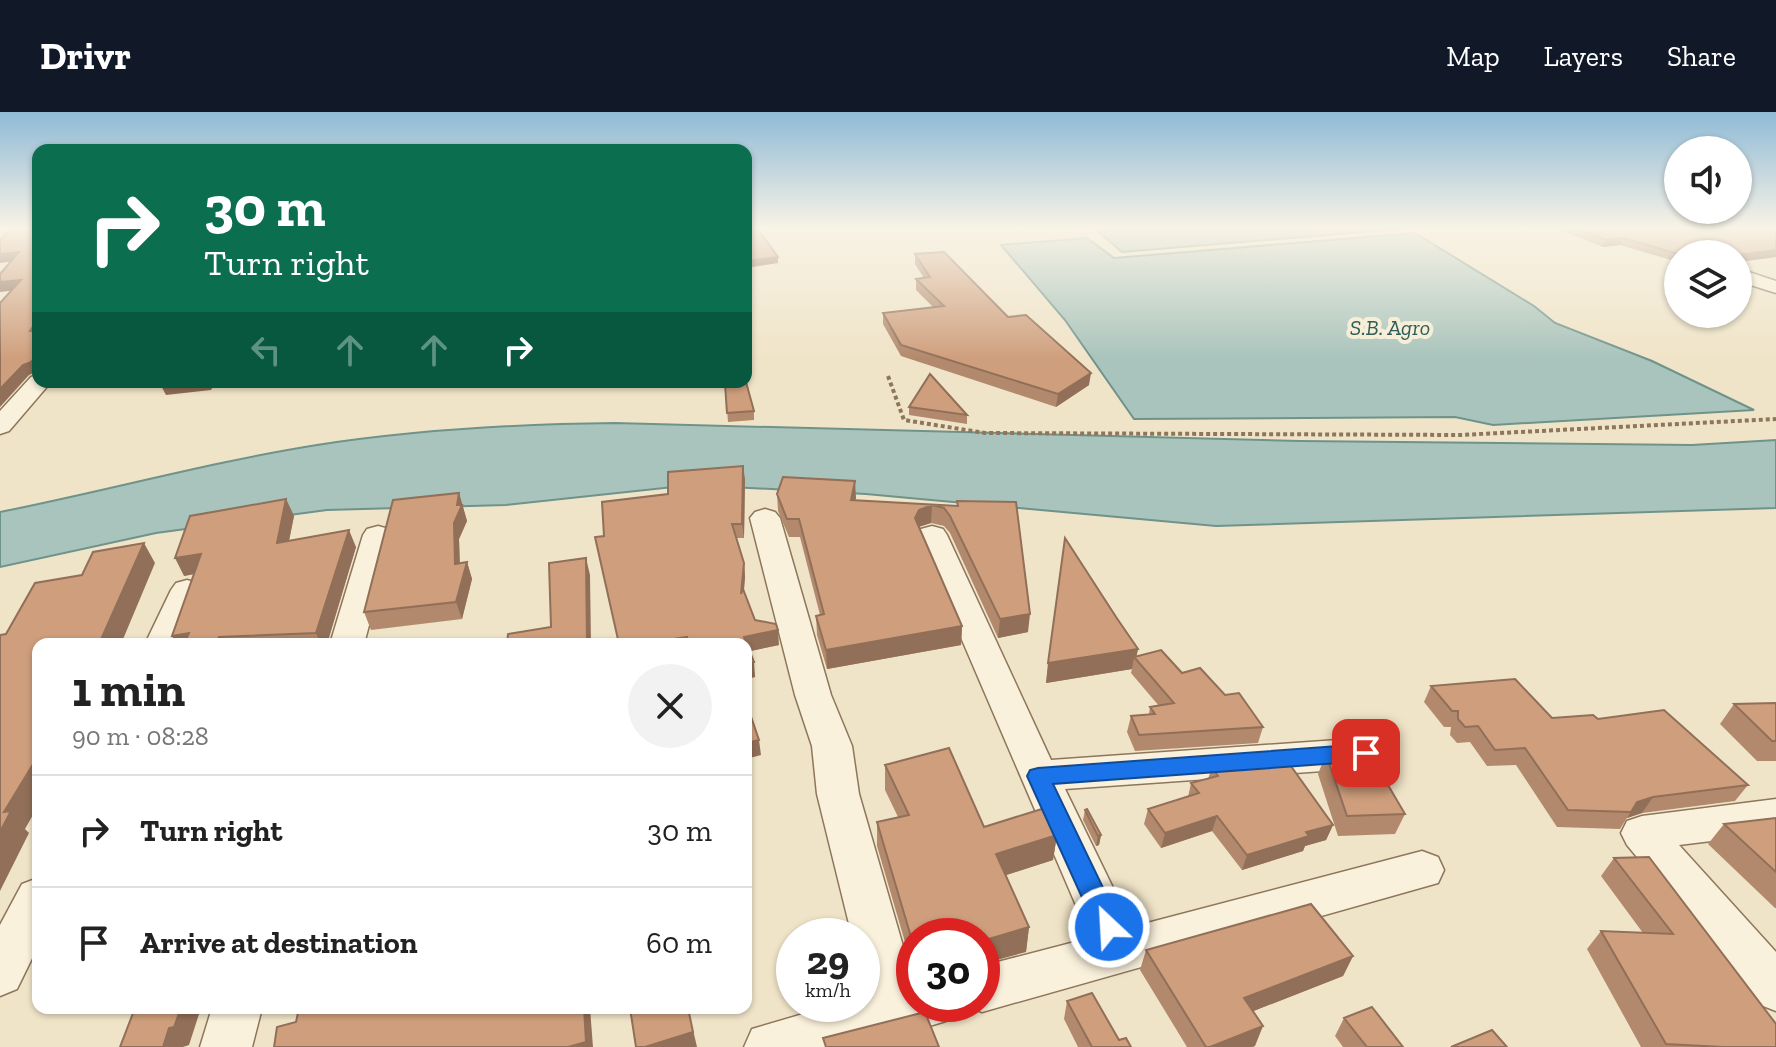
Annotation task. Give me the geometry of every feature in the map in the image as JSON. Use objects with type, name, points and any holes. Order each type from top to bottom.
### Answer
[{"type":"street","points":[[1752,279],[1776,287]]},
{"type":"street","points":[[0,426],[34,388]]},
{"type":"street","points":[[765,518],[813,695],[832,746],[838,794],[896,962]]},
{"type":"street","points":[[349,638],[378,535]]},
{"type":"street","points":[[932,535],[1038,776],[1120,952]]},
{"type":"street","points":[[165,638],[187,590]]},
{"type":"street","points":[[1038,776],[1366,753]]},
{"type":"street","points":[[1776,816],[1642,833],[1776,988]]},
{"type":"street","points":[[1000,984],[1422,870]]},
{"type":"street","points":[[0,973],[32,910]]},
{"type":"street","points":[[770,1047],[896,1012]]},
{"type":"street","points":[[226,1047],[235,1014]]},
{"type":"path","points":[[888,376],[904,420],[985,433],[1461,435],[1776,419]]},
{"type":"water","name":"S.B. Agro","points":[[1024,272],[1478,272],[1534,306],[1555,323],[1652,361],[1754,410],[1493,425],[1455,417],[1134,419],[1065,320]]},
{"type":"water","points":[[615,423],[1300,441],[1692,445],[1776,440],[1776,508],[1216,526],[866,494],[692,485],[506,505],[327,510],[156,533],[0,567],[0,512],[317,445],[465,429]]},
{"type":"building","points":[[32,272],[32,361],[23,365],[0,389],[0,303],[21,280],[0,282],[0,274]]},
{"type":"building","points":[[926,272],[963,272],[1008,317],[1026,315],[1091,373],[1058,394],[901,345],[883,313],[944,306],[916,279],[930,277]]},
{"type":"building","points":[[930,374],[967,415],[909,407]]},
{"type":"building","points":[[725,388],[748,388],[754,411],[727,413]]},
{"type":"building","points":[[743,466],[742,524],[732,524],[744,563],[741,594],[743,589],[755,620],[776,624],[778,630],[744,638],[618,638],[595,537],[604,536],[602,502],[668,494],[668,472]]},
{"type":"building","points":[[783,477],[855,481],[851,500],[958,506],[957,501],[1016,502],[1030,614],[1000,619],[950,516],[944,508],[932,505],[919,510],[915,518],[962,626],[826,650],[816,616],[824,614],[799,519],[787,519],[777,494]]},
{"type":"building","points":[[459,493],[457,505],[462,505],[454,523],[455,564],[467,562],[456,602],[364,612],[393,500]]},
{"type":"building","points":[[286,499],[277,543],[349,530],[316,633],[219,638],[187,638],[189,633],[172,636],[201,554],[175,558],[190,516]]},
{"type":"building","points":[[1065,538],[1116,617],[1138,649],[1048,663]]},
{"type":"building","points":[[144,543],[102,638],[32,638],[32,766],[4,812],[11,811],[0,832],[0,635],[6,634],[35,583],[82,575],[93,552]]},
{"type":"building","points":[[586,558],[587,638],[508,638],[508,634],[551,627],[549,563]]},
{"type":"building","points":[[1161,650],[1182,673],[1200,668],[1225,695],[1239,693],[1263,727],[1139,735],[1131,716],[1155,714],[1150,707],[1174,703],[1134,657]]},
{"type":"building","points":[[1515,679],[1552,718],[1593,715],[1598,719],[1664,710],[1748,785],[1653,797],[1637,802],[1631,812],[1568,810],[1525,748],[1495,750],[1478,726],[1465,727],[1458,719],[1458,711],[1452,711],[1431,686]]},
{"type":"building","points":[[1776,703],[1776,741],[1772,741],[1734,704]]},
{"type":"building","points":[[752,720],[759,740],[752,742]]},
{"type":"building","points":[[949,748],[984,827],[1045,808],[1057,835],[996,854],[1029,927],[1000,936],[1000,918],[905,918],[877,822],[909,815],[885,765]]},
{"type":"building","points":[[1368,751],[1405,814],[1347,816],[1326,754]]},
{"type":"building","points":[[1288,762],[1333,825],[1306,832],[1309,836],[1247,855],[1217,816],[1165,833],[1148,809],[1199,793],[1191,783],[1218,776],[1212,767]]},
{"type":"building","points":[[1087,809],[1101,835],[1098,836]]},
{"type":"building","points":[[1776,818],[1776,872],[1724,824]]},
{"type":"building","points":[[1649,857],[1776,1024],[1776,1047],[1666,1044],[1601,931],[1673,934],[1614,858]]},
{"type":"building","points":[[1311,904],[1353,956],[1244,998],[1263,1026],[1206,1047],[1146,950]]},
{"type":"building","points":[[1092,993],[1119,1040],[1126,1038],[1131,1047],[1092,1047],[1067,1001]]},
{"type":"building","points":[[1372,1007],[1403,1047],[1367,1047],[1344,1018]]},
{"type":"building","points":[[133,1014],[179,1014],[174,1027],[169,1028],[163,1047],[120,1047]]},
{"type":"building","points":[[298,1014],[584,1014],[586,1042],[568,1047],[274,1047],[277,1027],[296,1022]]},
{"type":"building","points":[[631,1014],[689,1014],[693,1032],[636,1047]]},
{"type":"building","points":[[896,1019],[896,1022],[929,1022],[939,1047],[826,1047],[823,1038]]},
{"type":"building","points":[[1492,1030],[1507,1047],[1451,1047]]},
{"type":"route","points":[[1109,927],[1038,776],[1366,753]]}]
